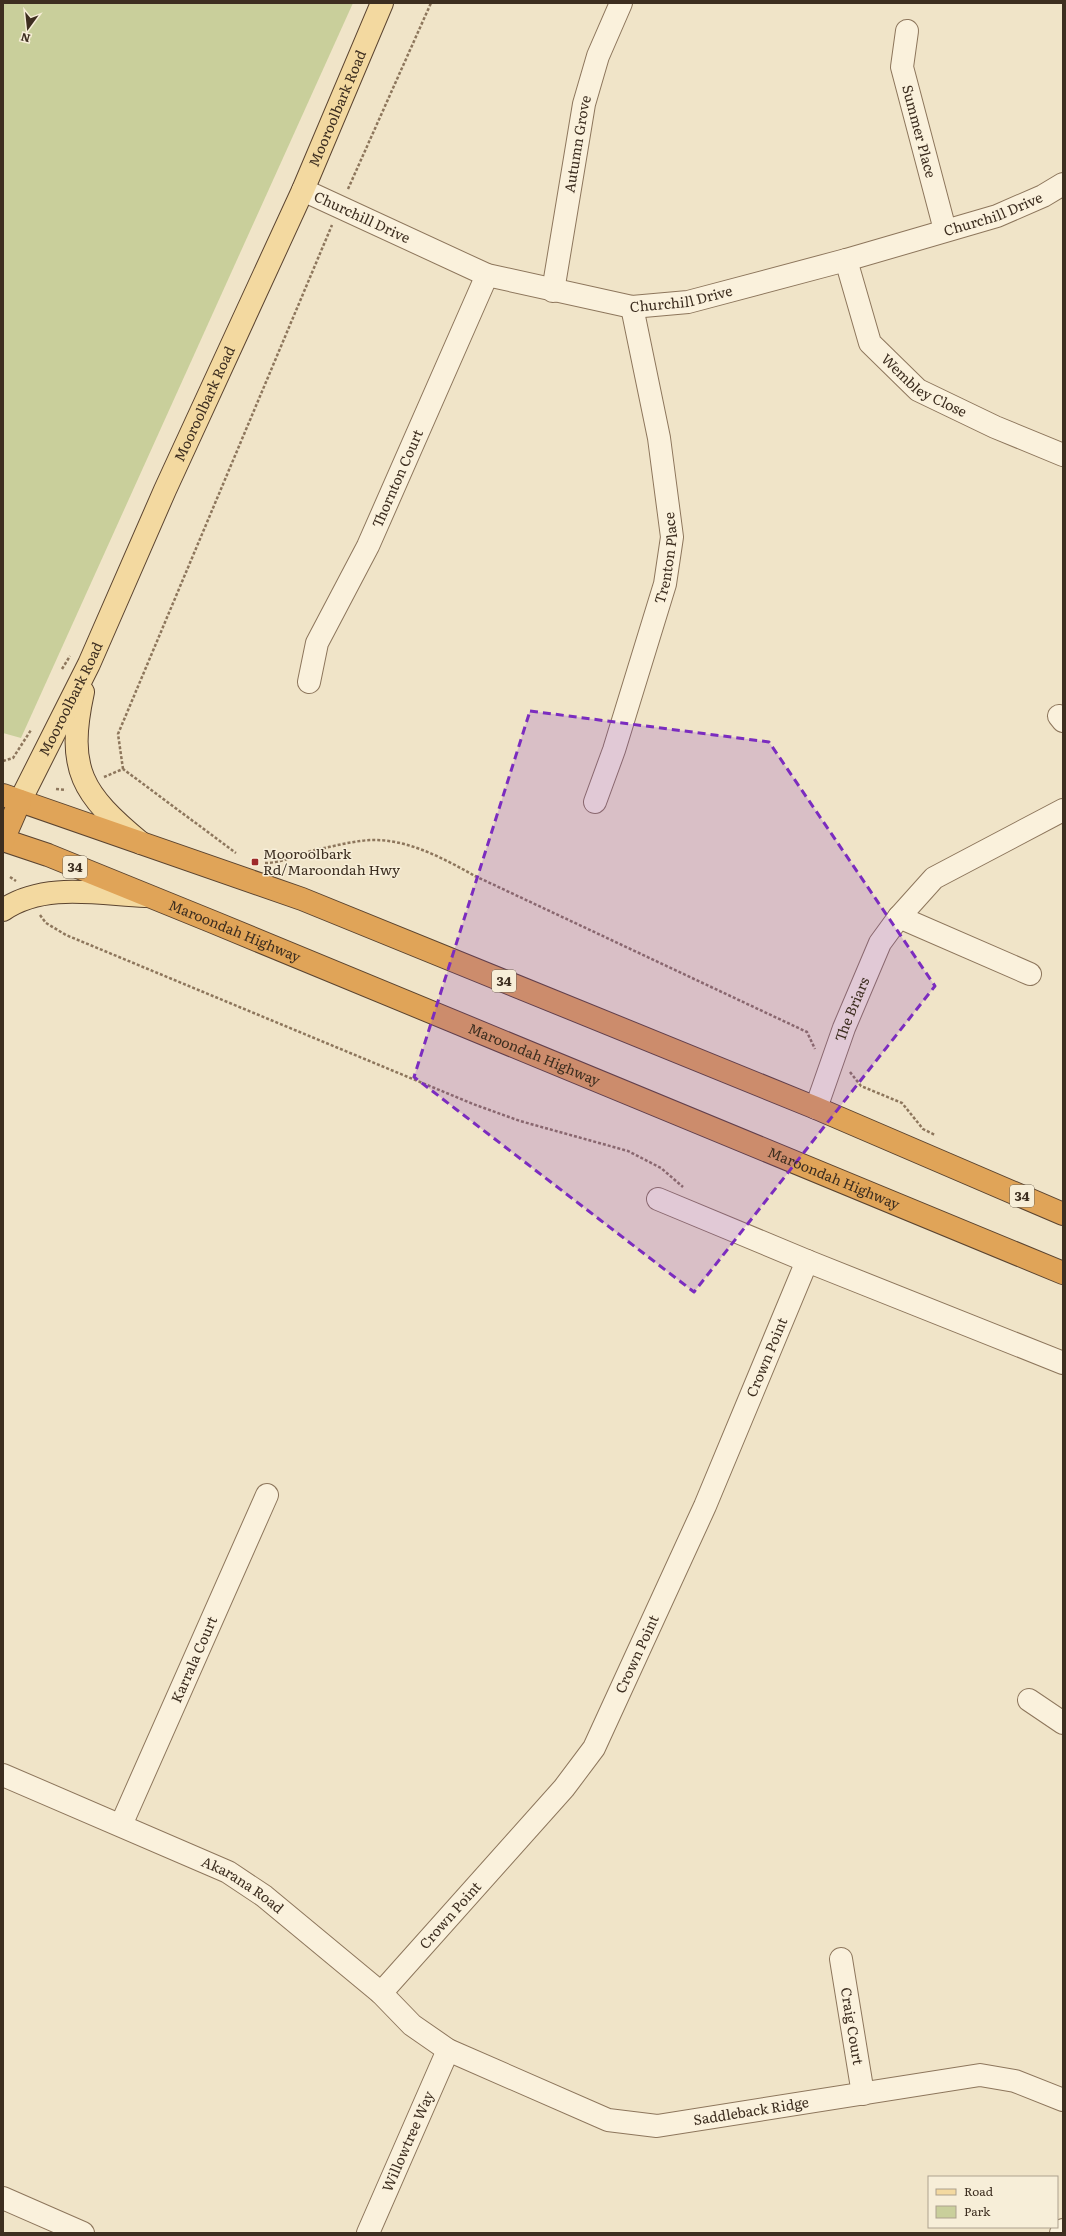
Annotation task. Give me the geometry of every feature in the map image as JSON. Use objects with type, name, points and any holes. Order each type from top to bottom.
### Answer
[{"type":"highway","points":[[3,840],[11,798]]},
{"type":"highway","name":"34","points":[[11,798],[302,899],[816,1108],[1063,1214]]},
{"type":"highway","name":"Maroondah Highway","points":[[3,840],[48,855],[1063,1273]]},
{"type":"main road","name":"Mooroolbark Road","points":[[11,798],[89,664],[165,490],[304,190],[382,3]]},
{"type":"main road","points":[[89,664],[75,737],[80,773],[94,798],[109,816],[142,843]]},
{"type":"main road","points":[[3,910],[30,897],[54,892],[146,896]]},
{"type":"street","name":"Autumn Grove","points":[[553,290],[584,104],[598,56],[621,3]]},
{"type":"street","name":"Summer Place","points":[[907,31],[902,68],[945,230]]},
{"type":"street","name":"Churchill Drive","points":[[304,190],[487,275],[632,307],[688,302],[846,260],[997,216],[1043,196],[1063,184]]},
{"type":"street","name":"Wembley Close","points":[[846,260],[870,342],[918,390],[995,427],[1063,455]]},
{"type":"street","name":"Thornton Court","points":[[309,682],[317,643],[368,546],[487,275]]},
{"type":"street","name":"Trenton Place","points":[[595,802],[614,750],[665,584],[672,537],[659,438],[632,307]]},
{"type":"street","name":"The Briars","points":[[816,1108],[844,1028],[880,943],[899,917],[934,878],[1063,810]]},
{"type":"street","points":[[899,917],[1030,974]]},
{"type":"street","points":[[658,1199],[807,1262],[1063,1362]]},
{"type":"street","name":"Crown Point","points":[[381,1993],[564,1788],[594,1748],[705,1506],[807,1262]]},
{"type":"street","name":"Karrala Court","points":[[121,1825],[267,1495]]},
{"type":"street","points":[[1029,1700],[1063,1723]]},
{"type":"street","name":"Akarana Road","points":[[3,1775],[228,1872],[252,1888],[381,1993],[412,2025],[448,2050]]},
{"type":"street","name":"Craig Court","points":[[841,1959],[863,2094]]},
{"type":"street","name":"Saddleback Ridge","points":[[448,2050],[608,2120],[657,2126],[980,2075],[1014,2080],[1063,2100]]},
{"type":"street","name":"Willowtree Way","points":[[368,2233],[448,2050]]},
{"type":"street","points":[[3,2198],[83,2233]]},
{"type":"path","points":[[241,857],[123,769],[118,734],[340,207],[431,3]]},
{"type":"path","points":[[56,789],[79,788],[123,769]]},
{"type":"path","points":[[263,863],[281,861],[303,853],[361,841],[389,840],[448,860],[475,876],[807,1032],[818,1055],[845,1067],[861,1086],[902,1103],[923,1129],[940,1138]]},
{"type":"path","points":[[10,877],[23,885],[46,923],[66,935],[473,1104],[520,1121],[628,1151],[661,1168],[682,1184],[688,1197],[684,1209]]},
{"type":"highlighted area","points":[[530,711],[769,742],[935,986],[694,1292],[414,1077]]},
{"type":"green space","points":[[3,3],[353,3],[21,738],[3,733]]},
{"type":"place","name":"Mooroolbark Rd/Maroondah Hwy","points":[[255,862]]}]
